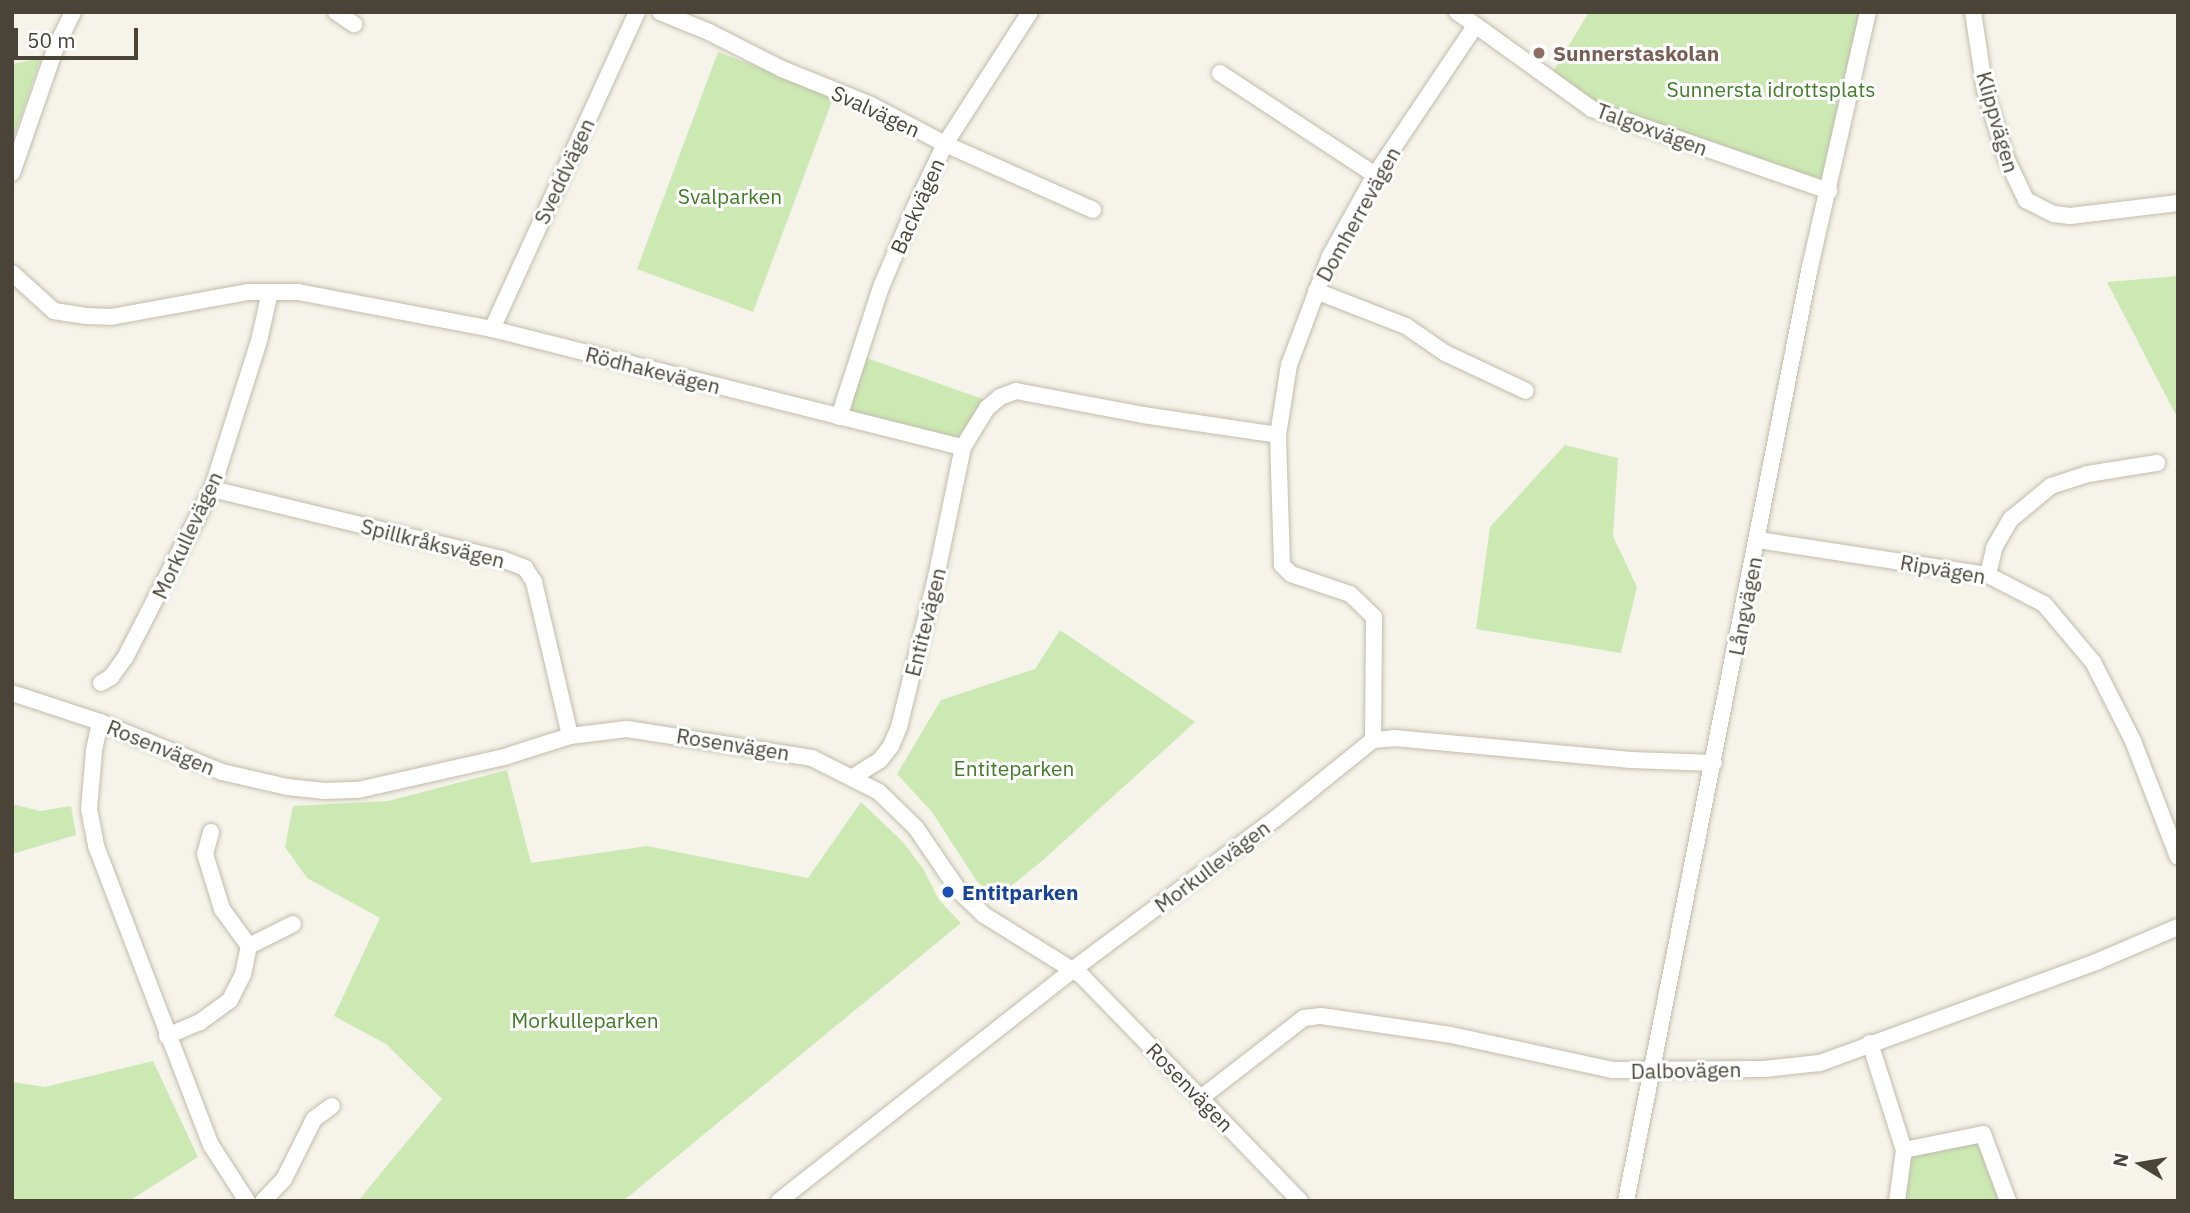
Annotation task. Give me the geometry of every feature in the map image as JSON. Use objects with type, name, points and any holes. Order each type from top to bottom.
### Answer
[{"type":"street","points":[[12,173],[56,47],[74,12]]},
{"type":"street","points":[[336,12],[354,24]]},
{"type":"street","name":"Sveddvägen","points":[[492,329],[637,12]]},
{"type":"street","name":"Svalvägen","points":[[660,12],[709,32],[782,69],[871,105],[945,144],[1093,210]]},
{"type":"street","name":"Backvägen","points":[[839,417],[881,287],[945,144],[1030,12]]},
{"type":"street","name":"Talgoxvägen","points":[[1457,12],[1592,109],[1829,191]]},
{"type":"street","name":"Långvägen","points":[[1626,1201],[1810,267],[1868,12]]},
{"type":"street","name":"Klippvägen","points":[[1973,12],[1985,90],[2006,158],[2026,200],[2054,214],[2070,216],[2178,204]]},
{"type":"street","name":"Domherrevägen","points":[[1373,740],[1374,617],[1350,594],[1291,574],[1282,565],[1278,435],[1289,365],[1330,256],[1375,175],[1475,26]]},
{"type":"street","points":[[1220,73],[1375,175]]},
{"type":"street","name":"Rödhakevägen","points":[[12,273],[54,311],[86,316],[111,317],[249,292],[298,292],[492,329],[963,447]]},
{"type":"street","points":[[1316,291],[1406,326],[1446,353],[1526,390]]},
{"type":"street","name":"Morkullevägen","points":[[101,683],[111,677],[125,658],[212,489],[259,341],[270,292]]},
{"type":"street","points":[[963,447],[987,408],[1000,397],[1016,391],[1143,415],[1278,435]]},
{"type":"street","name":"Entitevägen","points":[[853,777],[880,760],[891,746],[899,727],[935,582],[963,447]]},
{"type":"street","points":[[1988,575],[1994,548],[2011,519],[2051,486],[2088,474],[2157,463]]},
{"type":"street","name":"Spillkråksvägen","points":[[212,489],[502,559],[525,568],[534,582],[570,736]]},
{"type":"street","name":"Ripvägen","points":[[1758,540],[1988,575],[2044,604],[2093,662],[2133,741],[2178,857]]},
{"type":"street","name":"Rosenvägen","points":[[12,693],[100,722],[222,772],[287,787],[323,791],[358,790],[504,757],[570,736],[627,729],[648,730],[812,758],[879,792],[916,828],[959,891],[984,915],[1082,976],[1300,1201]]},
{"type":"street","points":[[100,722],[94,751],[89,809],[96,846],[211,1145],[247,1201]]},
{"type":"street","points":[[1373,740],[1394,738],[1631,760],[1714,763]]},
{"type":"street","name":"Morkullevägen","points":[[786,1199],[1072,971],[1275,819],[1373,740]]},
{"type":"street","points":[[167,1036],[200,1022],[230,1000],[243,974],[249,946],[222,909],[205,854],[211,832]]},
{"type":"street","points":[[249,946],[293,924]]},
{"type":"street","name":"Dalbovägen","points":[[1202,1097],[1304,1018],[1321,1016],[1451,1035],[1613,1070],[1650,1072],[1764,1069],[1820,1063],[1870,1042],[2096,962],[2178,927]]},
{"type":"street","points":[[1870,1042],[1904,1150],[1897,1201]]},
{"type":"street","points":[[264,1201],[284,1179],[314,1119],[331,1106]]},
{"type":"street","points":[[1904,1150],[1983,1134],[2008,1201]]},
{"type":"green space","name":"Sunnersta idrottsplats","points":[[1589,12],[1868,12],[1829,191],[1592,109],[1548,80]]},
{"type":"green space","name":"Svalparken","points":[[718,52],[834,96],[753,312],[637,269]]},
{"type":"green space","points":[[41,58],[12,142],[12,64]]},
{"type":"green space","points":[[2178,276],[2178,419],[2107,282]]},
{"type":"green space","points":[[858,355],[994,403],[963,447],[839,417]]},
{"type":"green space","points":[[1565,445],[1618,458],[1613,536],[1637,587],[1621,653],[1476,629],[1490,527]]},
{"type":"green space","name":"Entiteparken","points":[[1060,630],[1195,722],[1042,861],[995,899],[976,880],[932,812],[897,774],[941,700],[1035,669]]},
{"type":"green space","name":"Morkulleparken","points":[[507,770],[531,863],[647,846],[808,878],[861,802],[903,842],[924,870],[939,900],[961,923],[623,1201],[358,1201],[442,1099],[386,1044],[334,1016],[380,918],[307,878],[285,847],[293,806],[388,801]]},
{"type":"green space","points":[[12,804],[40,811],[71,806],[76,835],[12,854]]},
{"type":"green space","points":[[153,1061],[198,1157],[129,1201],[12,1201],[12,1082],[45,1087]]},
{"type":"green space","points":[[1983,1134],[2008,1201],[1897,1201],[1904,1150]]},
{"type":"place","name":"Sunnerstaskolan","points":[[1539,53]]},
{"type":"place","name":"Entitparken","points":[[948,892]]}]
